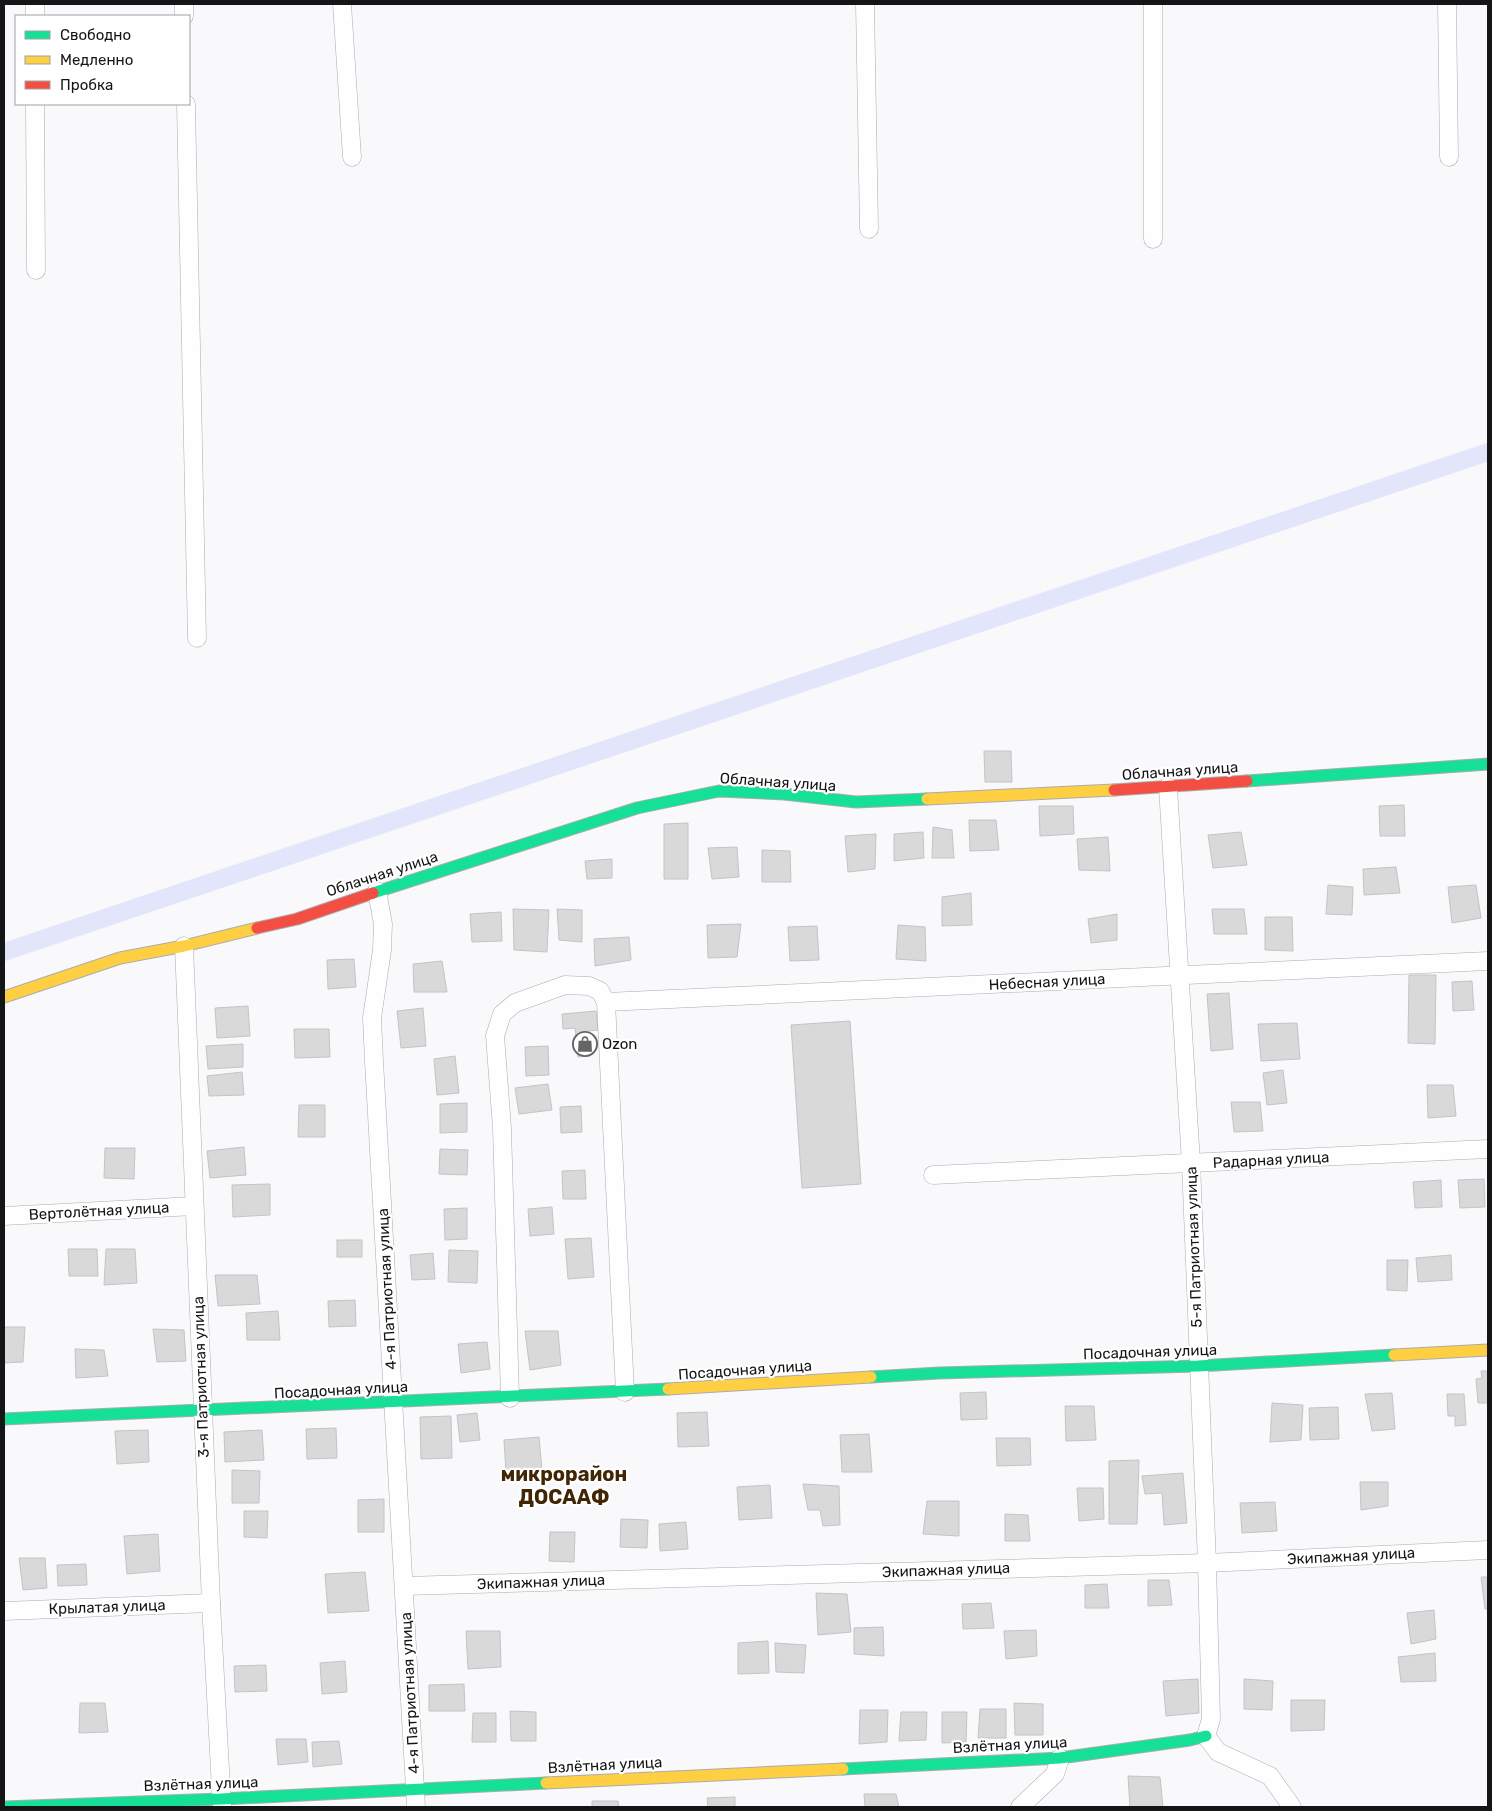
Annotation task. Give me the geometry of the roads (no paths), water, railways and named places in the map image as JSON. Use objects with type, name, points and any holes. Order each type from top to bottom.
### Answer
[{"type":"street","points":[[342,4],[352,157]]},
{"type":"street","points":[[865,4],[869,229]]},
{"type":"street","points":[[1153,4],[1153,239]]},
{"type":"street","points":[[1447,4],[1449,157]]},
{"type":"street","points":[[35,105],[36,270]]},
{"type":"street","points":[[186,105],[197,638]]},
{"type":"street","name":"Облачная улица","points":[[4,997],[120,958],[184,946],[297,919],[637,808],[719,790],[784,794],[856,802],[1168,788],[1488,764]]},
{"type":"street","name":"5-я Патриотная улица","points":[[1168,788],[1191,1163],[1207,1563],[1211,1720],[1206,1736]]},
{"type":"street","name":"4-я Патриотная улица","points":[[378,891],[382,924],[382,950],[372,1018],[416,1807]]},
{"type":"street","name":"3-я Патриотная улица","points":[[184,946],[221,1803]]},
{"type":"street","name":"Небесная улица","points":[[606,1002],[1488,961]]},
{"type":"street","points":[[510,1398],[502,1128],[495,1036],[502,1014],[515,1003],[565,985],[589,986],[600,991],[606,1002],[625,1392]]},
{"type":"street","name":"Радарная улица","points":[[933,1175],[1488,1149]]},
{"type":"street","name":"Вертолётная улица","points":[[4,1216],[194,1206]]},
{"type":"street","name":"Посадочная улица","points":[[4,1419],[510,1398],[939,1372],[1198,1366],[1488,1350]]},
{"type":"street","name":"Экипажная улица","points":[[404,1586],[1207,1563],[1488,1550]]},
{"type":"street","name":"Крылатая улица","points":[[4,1611],[211,1603]]},
{"type":"street","points":[[1206,1736],[1218,1752],[1270,1776],[1292,1807]]},
{"type":"street","name":"Взлётная улица","points":[[4,1807],[221,1803],[415,1790],[1060,1758],[1190,1740],[1206,1736]]},
{"type":"street","points":[[1020,1807],[1055,1774],[1060,1758]]},
{"type":"waterway","points":[[4,952],[1488,452]]},
{"type":"place","name":"Ozon","points":[[585,1044]]},
{"type":"district","name":"микрорайон ДОСААФ","points":[[564,1486]]}]
